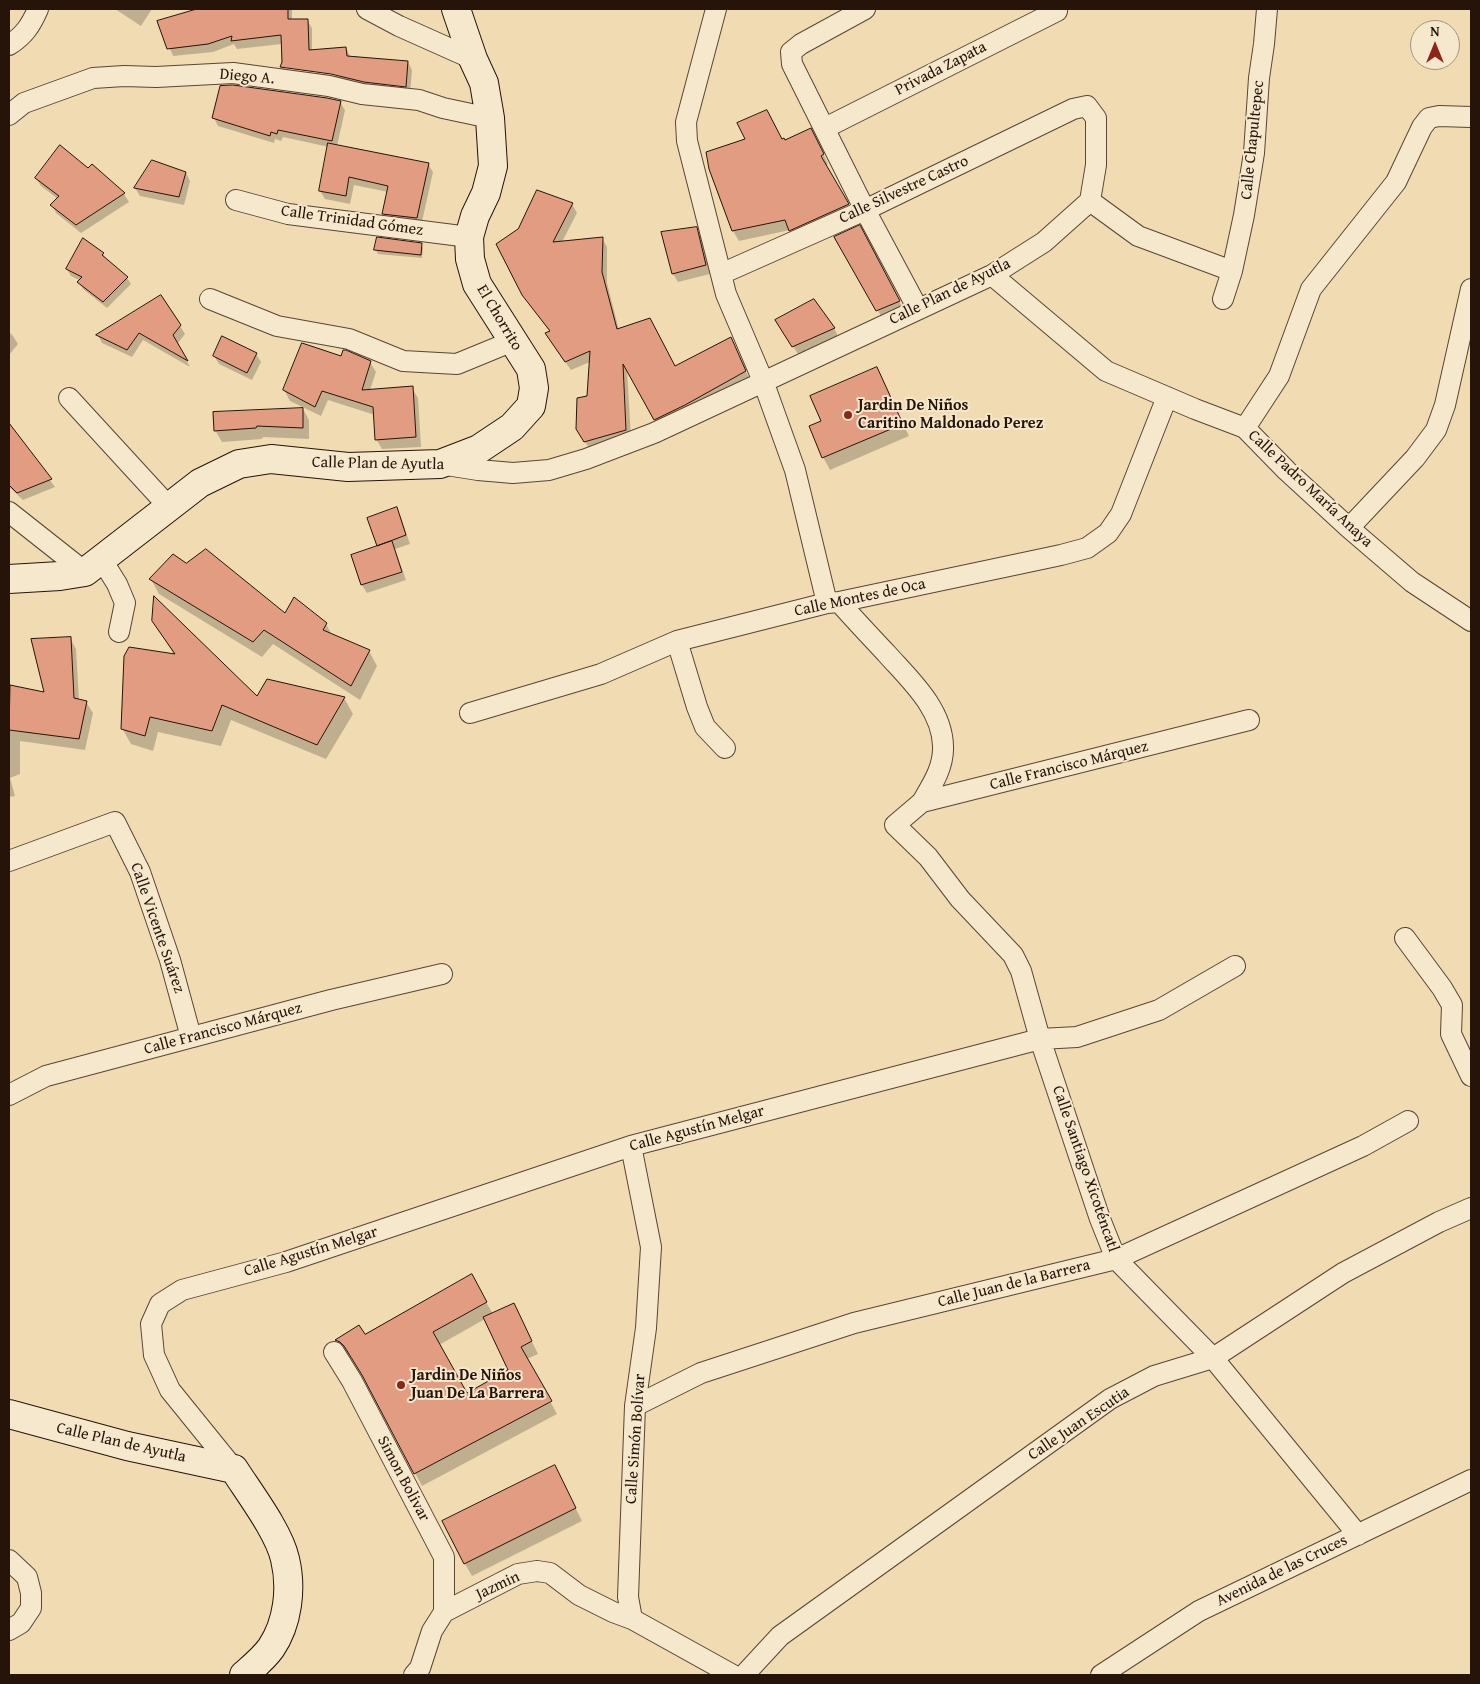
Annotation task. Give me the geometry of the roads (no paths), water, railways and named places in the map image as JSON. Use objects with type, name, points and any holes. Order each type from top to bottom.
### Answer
[{"type":"street","points":[[9,45],[19,38],[31,24],[38,9]]},
{"type":"street","points":[[367,9],[399,26],[473,59]]},
{"type":"street","name":"El Chorrito","points":[[440,464],[479,449],[512,427],[530,406],[534,388],[530,369],[477,284],[470,259],[469,237],[475,216],[486,193],[493,166],[490,118],[484,83],[473,59],[456,9]]},
{"type":"street","points":[[716,9],[686,122],[687,141],[726,294],[763,381],[795,470],[833,603],[909,678],[927,700],[938,721],[943,745],[940,769],[922,802]]},
{"type":"street","points":[[865,9],[801,44],[791,52],[792,64],[865,210],[918,309]]},
{"type":"street","name":"Calle Chapultepec","points":[[1223,299],[1232,270],[1244,215],[1254,154],[1267,9]]},
{"type":"street","name":"Privada Zapata","points":[[825,128],[1057,11]]},
{"type":"street","name":"Diego A.","points":[[9,115],[24,103],[93,78],[232,73],[329,86],[362,94],[419,100],[443,108],[490,118]]},
{"type":"street","name":"Calle Silvestre Castro","points":[[721,274],[865,210],[1073,109],[1087,106],[1096,118],[1096,165],[1090,201]]},
{"type":"street","points":[[1245,428],[1279,376],[1311,289],[1396,182],[1422,127],[1429,118],[1439,116],[1471,117]]},
{"type":"street","name":"Calle Trinidad Gómez","points":[[236,200],[288,214],[469,237]]},
{"type":"street","points":[[1090,201],[1138,236],[1232,270]]},
{"type":"street","name":"Calle Plan de Ayutla","points":[[9,579],[60,576],[93,566],[200,483],[239,464],[272,460],[348,467],[440,464],[513,474],[549,470],[586,460],[654,433],[992,275],[1044,242],[1090,201]]},
{"type":"street","name":"Calle Padro María Anaya","points":[[992,275],[1106,371],[1245,428],[1287,471],[1412,582],[1471,621]]},
{"type":"street","points":[[1349,528],[1415,458],[1436,430],[1445,405],[1471,289]]},
{"type":"street","points":[[210,298],[277,326],[349,339],[403,361],[457,364],[513,341]]},
{"type":"street","name":"Calle Montes de Oca","points":[[470,713],[601,674],[677,641],[833,603],[1086,548],[1108,533],[1121,514],[1167,397]]},
{"type":"street","points":[[69,398],[169,507]]},
{"type":"street","points":[[9,512],[93,566],[117,584],[125,603],[119,632]]},
{"type":"street","points":[[677,641],[705,727],[725,748]]},
{"type":"street","name":"Calle Francisco Márquez","points":[[895,825],[922,802],[1249,720]]},
{"type":"street","name":"Calle Vicente Suárez","points":[[9,862],[115,822],[140,872],[170,960],[191,1037]]},
{"type":"street","name":"Calle Santiago Xicoténcatl","points":[[895,825],[928,857],[960,898],[1013,955],[1021,971],[1040,1039],[1100,1219],[1116,1259],[1213,1358],[1358,1535]]},
{"type":"street","points":[[1406,938],[1452,1005],[1451,1034],[1471,1076]]},
{"type":"street","name":"Calle Agustín Melgar","points":[[234,1469],[170,1390],[154,1355],[150,1324],[160,1304],[182,1290],[286,1262],[631,1146],[1040,1039],[1077,1037],[1159,1010],[1235,966]]},
{"type":"street","name":"Calle Francisco Márquez","points":[[9,1095],[46,1076],[331,1000],[442,974]]},
{"type":"street","name":"Calle Juan de la Barrera","points":[[635,1406],[701,1373],[854,1323],[1116,1259],[1354,1150],[1408,1121]]},
{"type":"street","name":"Calle Simón Bolívar","points":[[631,1146],[652,1247],[646,1328],[635,1406],[628,1597],[632,1619]]},
{"type":"street","name":"Calle Juan Escutia","points":[[744,1675],[780,1636],[1110,1399],[1154,1376],[1213,1358],[1343,1273],[1439,1222],[1471,1208]]},
{"type":"street","name":"Simon Bolivar","points":[[334,1352],[352,1381],[444,1557],[444,1612]]},
{"type":"street","name":"Calle Plan de Ayutla","points":[[9,1414],[127,1446],[234,1469]]},
{"type":"street","points":[[234,1469],[271,1527],[285,1559],[288,1587],[285,1619],[271,1648],[244,1675]]},
{"type":"street","name":"Avenida de las Cruces","points":[[1101,1675],[1199,1611],[1471,1480]]},
{"type":"street","points":[[9,1560],[27,1577],[31,1593],[31,1608],[21,1623],[9,1630]]},
{"type":"street","name":"Jazmin","points":[[444,1612],[518,1574],[537,1571],[550,1573],[579,1595],[632,1619]]},
{"type":"street","points":[[414,1675],[420,1668],[432,1632],[444,1612]]},
{"type":"street","points":[[632,1619],[733,1675]]},
{"type":"place","name":"Jardin De Niños Caritino Maldonado Perez","points":[[848,415]]},
{"type":"place","name":"Jardin De Niños Juan De La Barrera","points":[[401,1385]]}]
